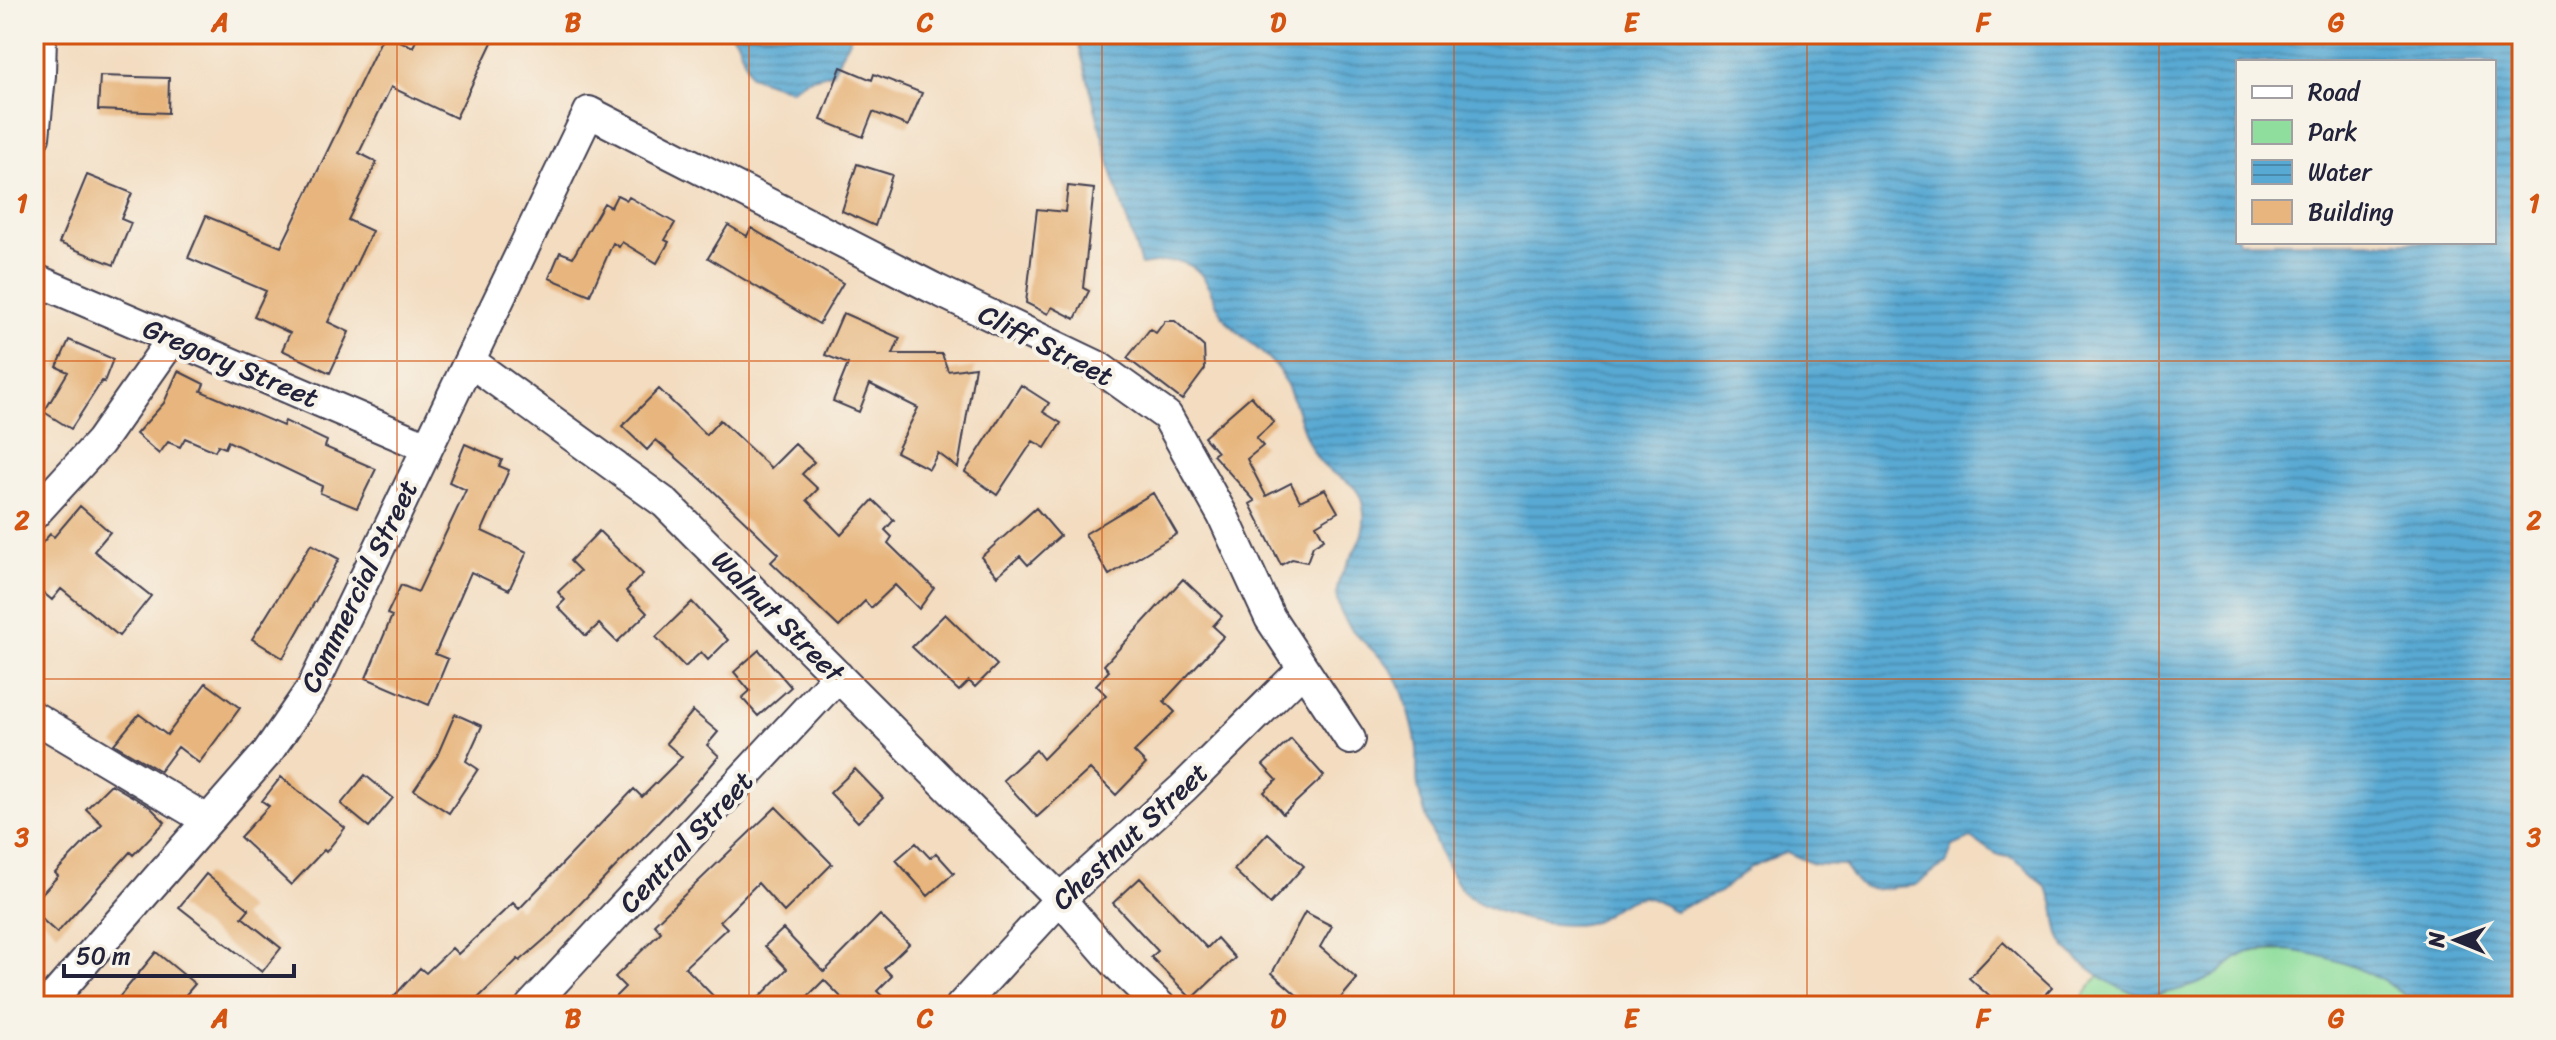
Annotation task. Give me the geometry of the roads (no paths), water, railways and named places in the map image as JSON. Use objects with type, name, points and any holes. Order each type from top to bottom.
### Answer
[{"type":"street","points":[[34,137],[41,34]]},
{"type":"street","name":"Cliff Street","points":[[589,112],[933,288],[1097,366],[1167,416],[1223,516],[1270,618],[1350,739]]},
{"type":"street","name":"Commercial Street","points":[[46,1006],[267,753],[312,688],[589,112]]},
{"type":"street","name":"Gregory Street","points":[[34,279],[427,447]]},
{"type":"street","points":[[34,514],[100,442],[173,338]]},
{"type":"street","name":"Walnut Street","points":[[471,362],[665,503],[1060,899],[1117,965],[1160,1006]]},
{"type":"street","name":"Chestnut Street","points":[[961,1006],[1060,899],[1183,788],[1303,669]]},
{"type":"street","name":"Central Street","points":[[531,1006],[838,676]]},
{"type":"street","points":[[34,717],[207,820]]},
{"type":"water","points":[[731,34],[852,34],[832,73],[808,79],[790,90],[750,76],[737,40]]},
{"type":"water","points":[[1076,34],[2522,34],[2522,1006],[2417,1006],[2384,981],[2339,961],[2291,950],[2269,949],[2244,954],[2214,976],[2185,988],[2153,994],[2132,992],[2092,971],[2066,946],[2059,933],[2052,897],[2028,869],[1971,838],[1953,846],[1946,864],[1911,886],[1865,888],[1855,881],[1845,865],[1813,864],[1787,852],[1752,866],[1720,892],[1675,911],[1642,897],[1623,903],[1594,921],[1565,925],[1510,915],[1478,902],[1467,895],[1451,874],[1430,828],[1418,786],[1413,727],[1396,677],[1350,628],[1338,604],[1339,580],[1362,532],[1364,518],[1359,494],[1350,483],[1320,462],[1308,443],[1279,370],[1225,319],[1199,273],[1188,264],[1175,261],[1141,265],[1112,173]]}]
